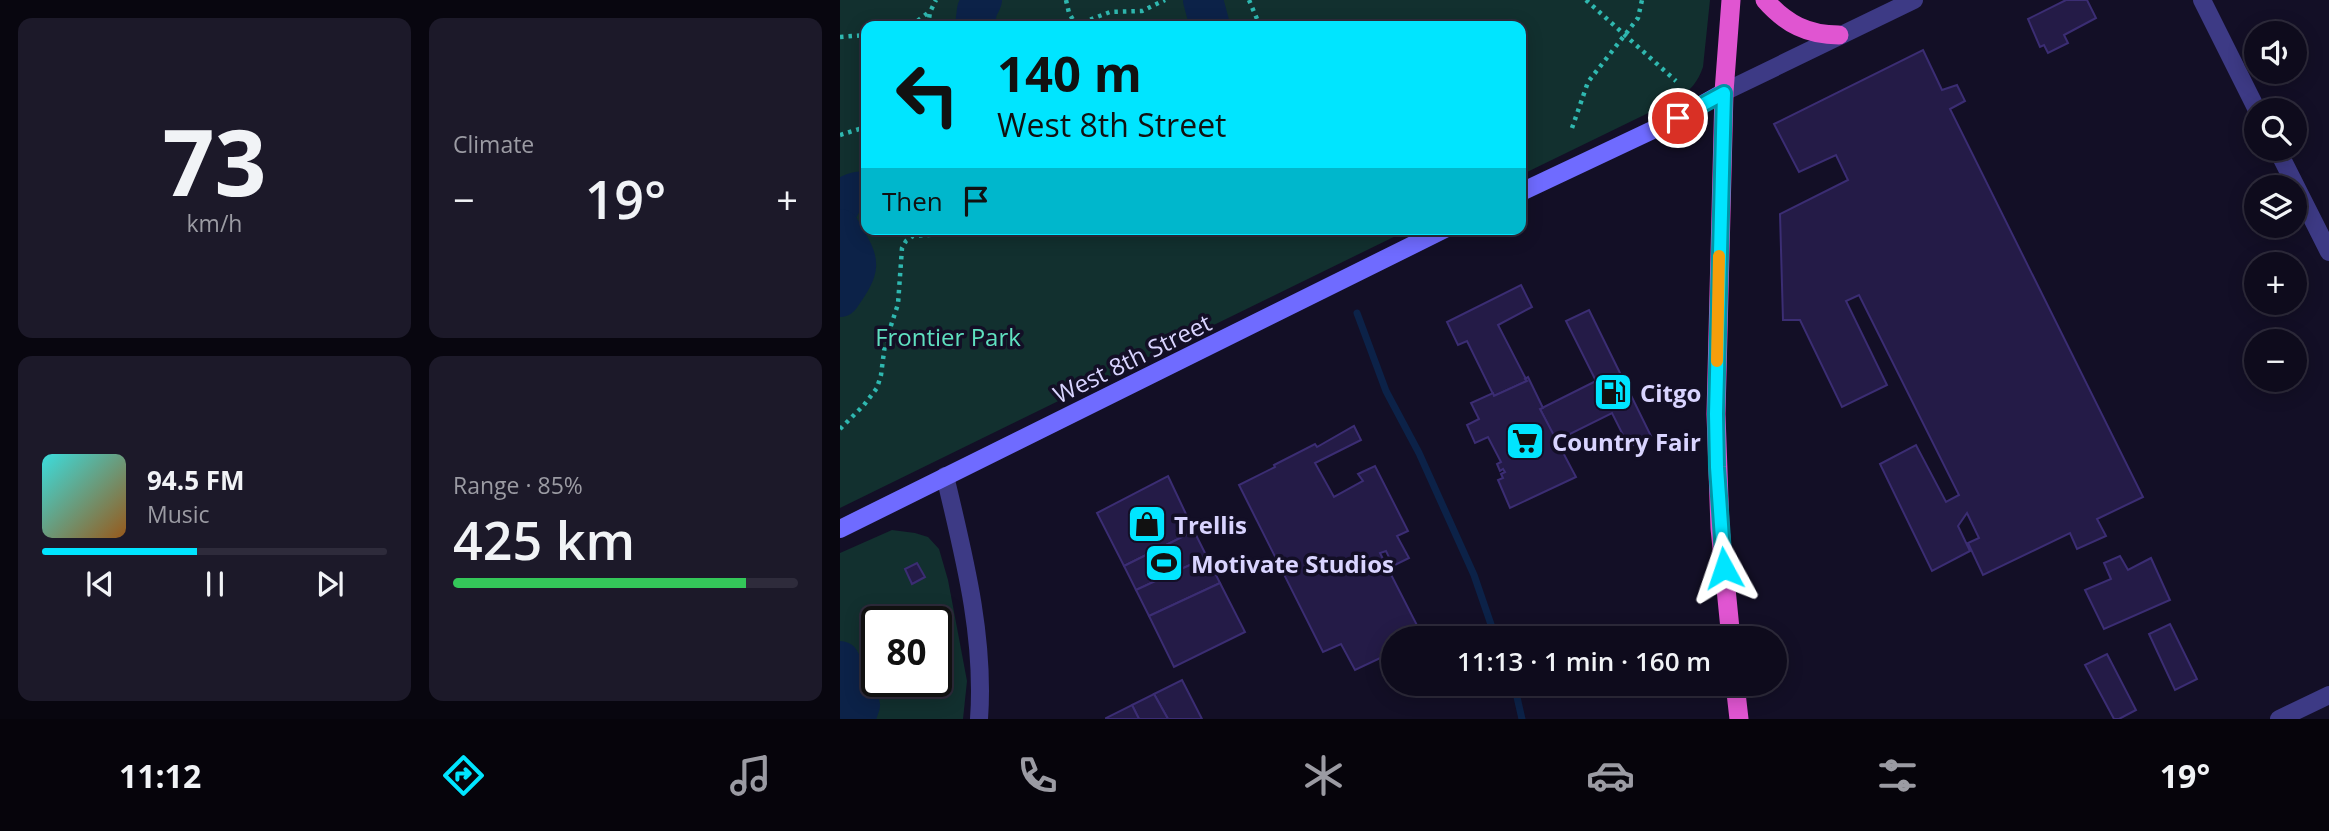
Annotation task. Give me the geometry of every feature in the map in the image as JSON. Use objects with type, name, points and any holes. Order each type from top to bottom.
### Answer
[{"type":"highway","points":[[1730,626],[1717,467],[1724,93],[1731,0]]},
{"type":"highway","points":[[1765,0],[1775,12],[1793,25],[1819,35],[1839,35]]},
{"type":"highway","points":[[1736,696],[1739,719]]},
{"type":"main road","points":[[1526,190],[1678,118],[1724,93]]},
{"type":"main road","name":"West 8th Street","points":[[840,529],[1433,235]]},
{"type":"street","points":[[1724,93],[1914,0]]},
{"type":"street","points":[[2202,0],[2251,98]]},
{"type":"street","points":[[2283,161],[2328,248]]},
{"type":"street","points":[[945,476],[974,615],[979,653],[979,719]]},
{"type":"street","points":[[2279,719],[2329,695]]},
{"type":"path","points":[[929,21],[936,0]]},
{"type":"path","points":[[1066,0],[1073,21]]},
{"type":"path","points":[[1088,21],[1110,12],[1142,11],[1165,0]]},
{"type":"path","points":[[1249,0],[1258,21]]},
{"type":"path","points":[[1586,0],[1676,81]]},
{"type":"path","points":[[1572,128],[1588,82],[1638,18],[1642,0]]},
{"type":"path","points":[[918,21],[930,12]]},
{"type":"path","points":[[840,37],[861,35]]},
{"type":"path","points":[[840,135],[861,129]]},
{"type":"path","points":[[840,429],[877,388],[885,344],[898,303],[902,248],[913,236],[929,235]]},
{"type":"green space","name":"Frontier Park","points":[[840,0],[1710,0],[1703,67],[1690,89],[1677,99],[1526,173],[1526,21],[861,21],[861,235],[1398,235],[840,508]]},
{"type":"green space","points":[[892,530],[928,537],[939,549],[948,580],[967,681],[963,719],[840,719],[840,553]]},
{"type":"building","points":[[2066,0],[2087,0],[2096,18],[2064,35],[2068,43],[2048,53],[2044,45],[2040,47],[2028,19]]},
{"type":"building","points":[[1923,50],[1942,90],[1957,85],[1965,101],[1950,109],[2143,497],[2097,519],[2106,536],[2077,549],[2070,533],[1983,575],[1968,543],[1979,538],[1967,513],[1958,526],[1970,551],[1932,571],[1880,464],[1916,445],[1946,502],[1959,495],[1859,295],[1846,301],[1887,385],[1842,407],[1800,320],[1783,320],[1780,214],[1848,180],[1836,155],[1799,172],[1774,124]]},
{"type":"building","points":[[1521,285],[1532,307],[1498,325],[1527,381],[1494,396],[1467,341],[1458,345],[1447,322]]},
{"type":"building","points":[[1589,310],[1651,436],[1629,447],[1612,413],[1556,441],[1540,409],[1596,381],[1566,321]]},
{"type":"building","points":[[1528,377],[1543,408],[1540,409],[1576,477],[1510,508],[1498,480],[1503,478],[1501,474],[1505,472],[1503,469],[1500,471],[1497,464],[1501,462],[1488,437],[1475,443],[1467,425],[1479,419],[1471,403],[1527,381],[1525,379]]},
{"type":"building","points":[[1354,426],[1361,440],[1315,463],[1334,497],[1363,481],[1358,474],[1375,466],[1408,531],[1397,536],[1409,558],[1393,566],[1386,551],[1380,553],[1417,626],[1381,626],[1381,658],[1355,670],[1341,644],[1323,652],[1239,485],[1315,444],[1317,447]]},
{"type":"building","points":[[1168,476],[1194,531],[1124,566],[1097,513]]},
{"type":"building","points":[[1194,531],[1207,557],[1136,590],[1124,566]]},
{"type":"building","points":[[2120,556],[2128,570],[2151,558],[2170,600],[2104,629],[2085,590],[2111,579],[2104,563]]},
{"type":"building","points":[[1207,557],[1220,583],[1149,616],[1136,590]]},
{"type":"building","points":[[917,563],[925,577],[912,584],[905,569]]},
{"type":"building","points":[[1220,583],[1245,632],[1174,667],[1149,616]]},
{"type":"building","points":[[2170,624],[2197,679],[2175,690],[2149,634]]},
{"type":"building","points":[[2107,654],[2136,710],[2119,719],[2114,719],[2085,665]]},
{"type":"building","points":[[1182,680],[1202,719],[1168,719],[1154,694]]},
{"type":"building","points":[[1154,694],[1168,719],[1139,719],[1132,705]]},
{"type":"building","points":[[1132,705],[1139,719],[1106,719],[1106,718]]},
{"type":"waterway","points":[[976,21],[982,0]]},
{"type":"waterway","points":[[1203,0],[1209,21]]},
{"type":"waterway","points":[[840,206],[851,194],[861,192]]},
{"type":"waterway","points":[[840,229],[856,263],[853,277],[840,297]]},
{"type":"waterway","points":[[1357,313],[1386,391],[1419,453],[1474,575],[1492,626]]},
{"type":"waterway","points":[[840,661],[843,678],[860,705],[855,719]]},
{"type":"waterway","points":[[1517,696],[1522,719]]},
{"type":"slow traffic","points":[[1717,361],[1719,256]]},
{"type":"place","name":"Citgo","points":[[1613,392]]},
{"type":"place","name":"Country Fair","points":[[1525,441]]},
{"type":"place","name":"Trellis","points":[[1147,524]]},
{"type":"place","name":"Motivate Studios","points":[[1164,563]]},
{"type":"route","points":[[1678,118],[1724,93],[1716,414],[1724,568]]}]
